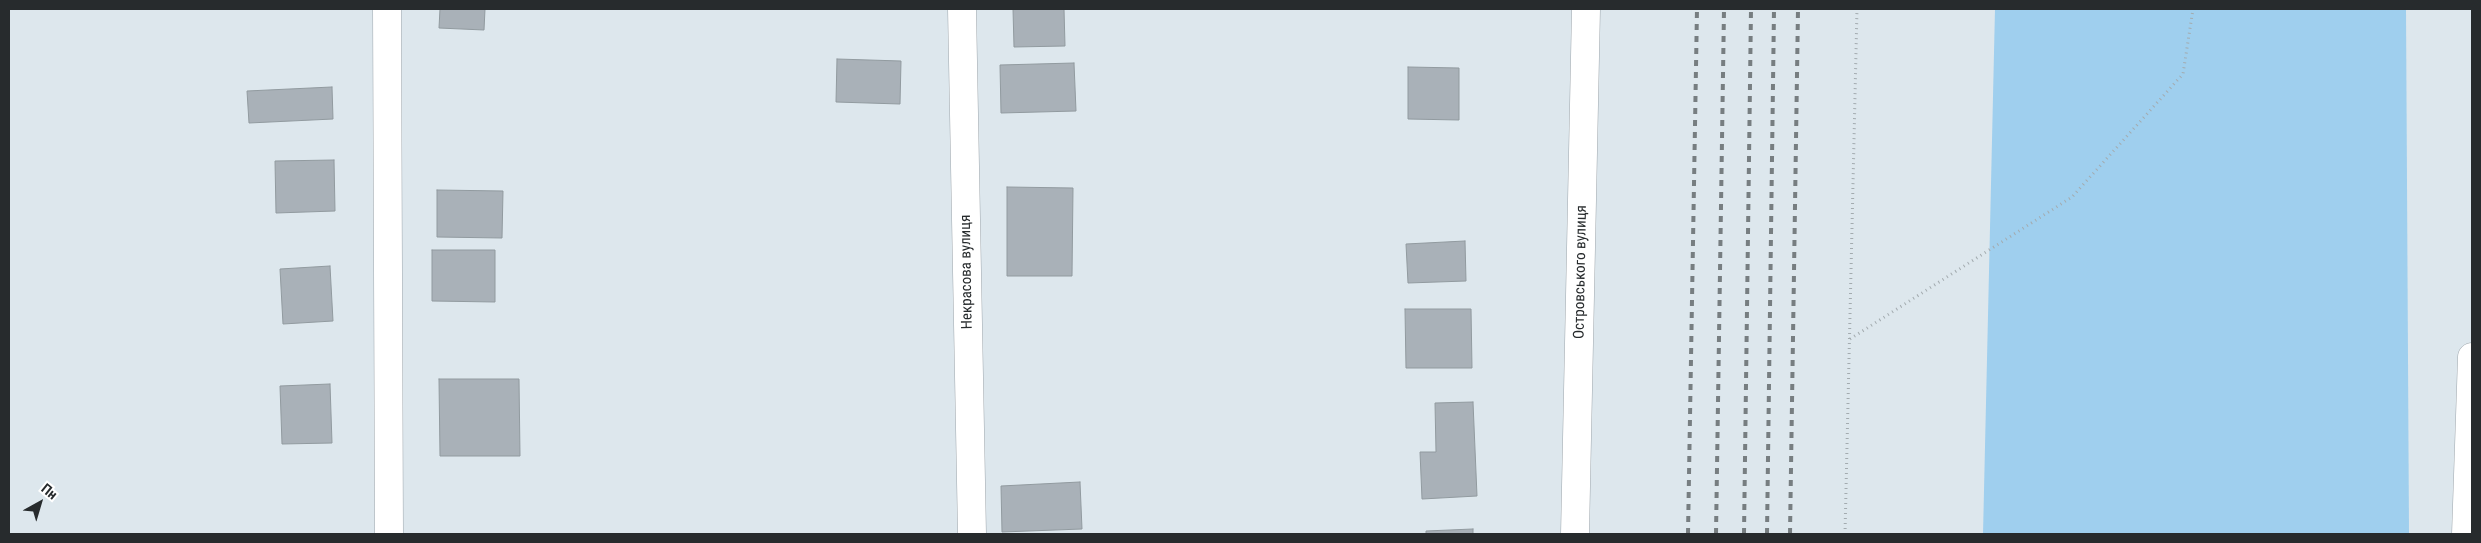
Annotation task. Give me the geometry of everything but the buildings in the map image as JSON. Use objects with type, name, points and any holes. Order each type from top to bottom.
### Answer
[{"type":"street","points":[[387,9],[389,534]]},
{"type":"street","name":"Некрасова вулиця","points":[[962,9],[972,534]]},
{"type":"street","name":"Островського вулиця","points":[[1575,534],[1586,9]]},
{"type":"street","points":[[2466,534],[2472,357]]},
{"type":"path","points":[[1846,534],[1857,9]]},
{"type":"path","points":[[1850,339],[2072,197],[2183,74],[2193,9]]},
{"type":"shaded area","points":[[1995,9],[2406,9],[2409,534],[1983,534]]},
{"type":"railway","points":[[1688,534],[1697,9]]},
{"type":"railway","points":[[1716,534],[1724,9]]},
{"type":"railway","points":[[1744,534],[1751,9]]},
{"type":"railway","points":[[1767,534],[1774,9]]},
{"type":"railway","points":[[1790,534],[1798,9]]}]
